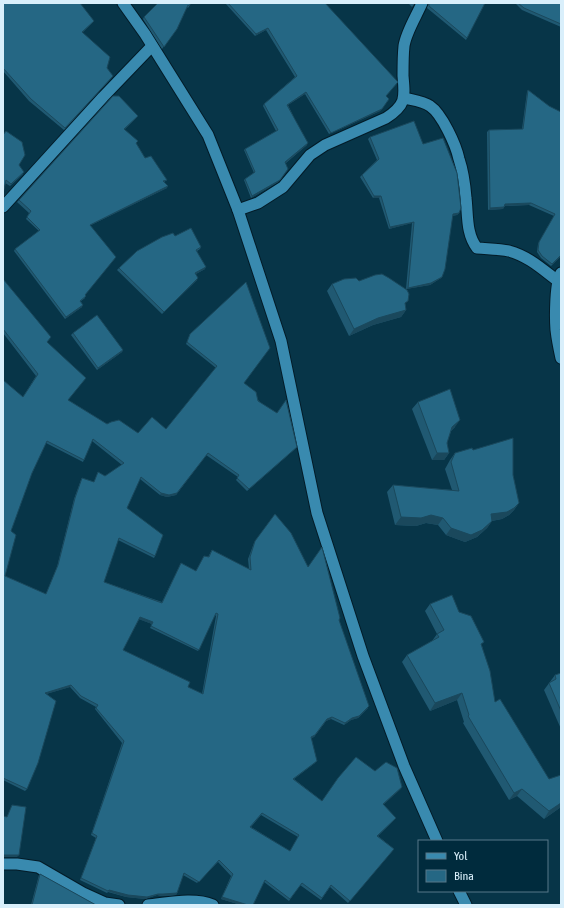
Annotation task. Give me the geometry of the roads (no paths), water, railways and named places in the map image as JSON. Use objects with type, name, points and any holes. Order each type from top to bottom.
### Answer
[{"type":"street","points":[[123,3],[145,34],[208,135],[238,210],[281,341],[317,513],[336,574],[368,671],[404,766],[437,840]]},
{"type":"street","points":[[238,210],[258,203],[283,187],[310,155],[325,145],[395,112],[402,104],[405,93],[403,75],[404,44],[422,3]]},
{"type":"street","points":[[3,207],[103,97],[152,46]]},
{"type":"street","points":[[404,98],[431,106],[442,118],[459,158],[466,197],[468,225],[472,241],[478,248],[508,251],[520,255],[559,277],[556,330],[561,358]]},
{"type":"street","points":[[3,864],[17,864],[38,868],[83,893],[106,903],[119,905]]},
{"type":"street","points":[[460,892],[466,905]]},
{"type":"street","points":[[148,905],[186,901],[202,902],[213,905]]}]
